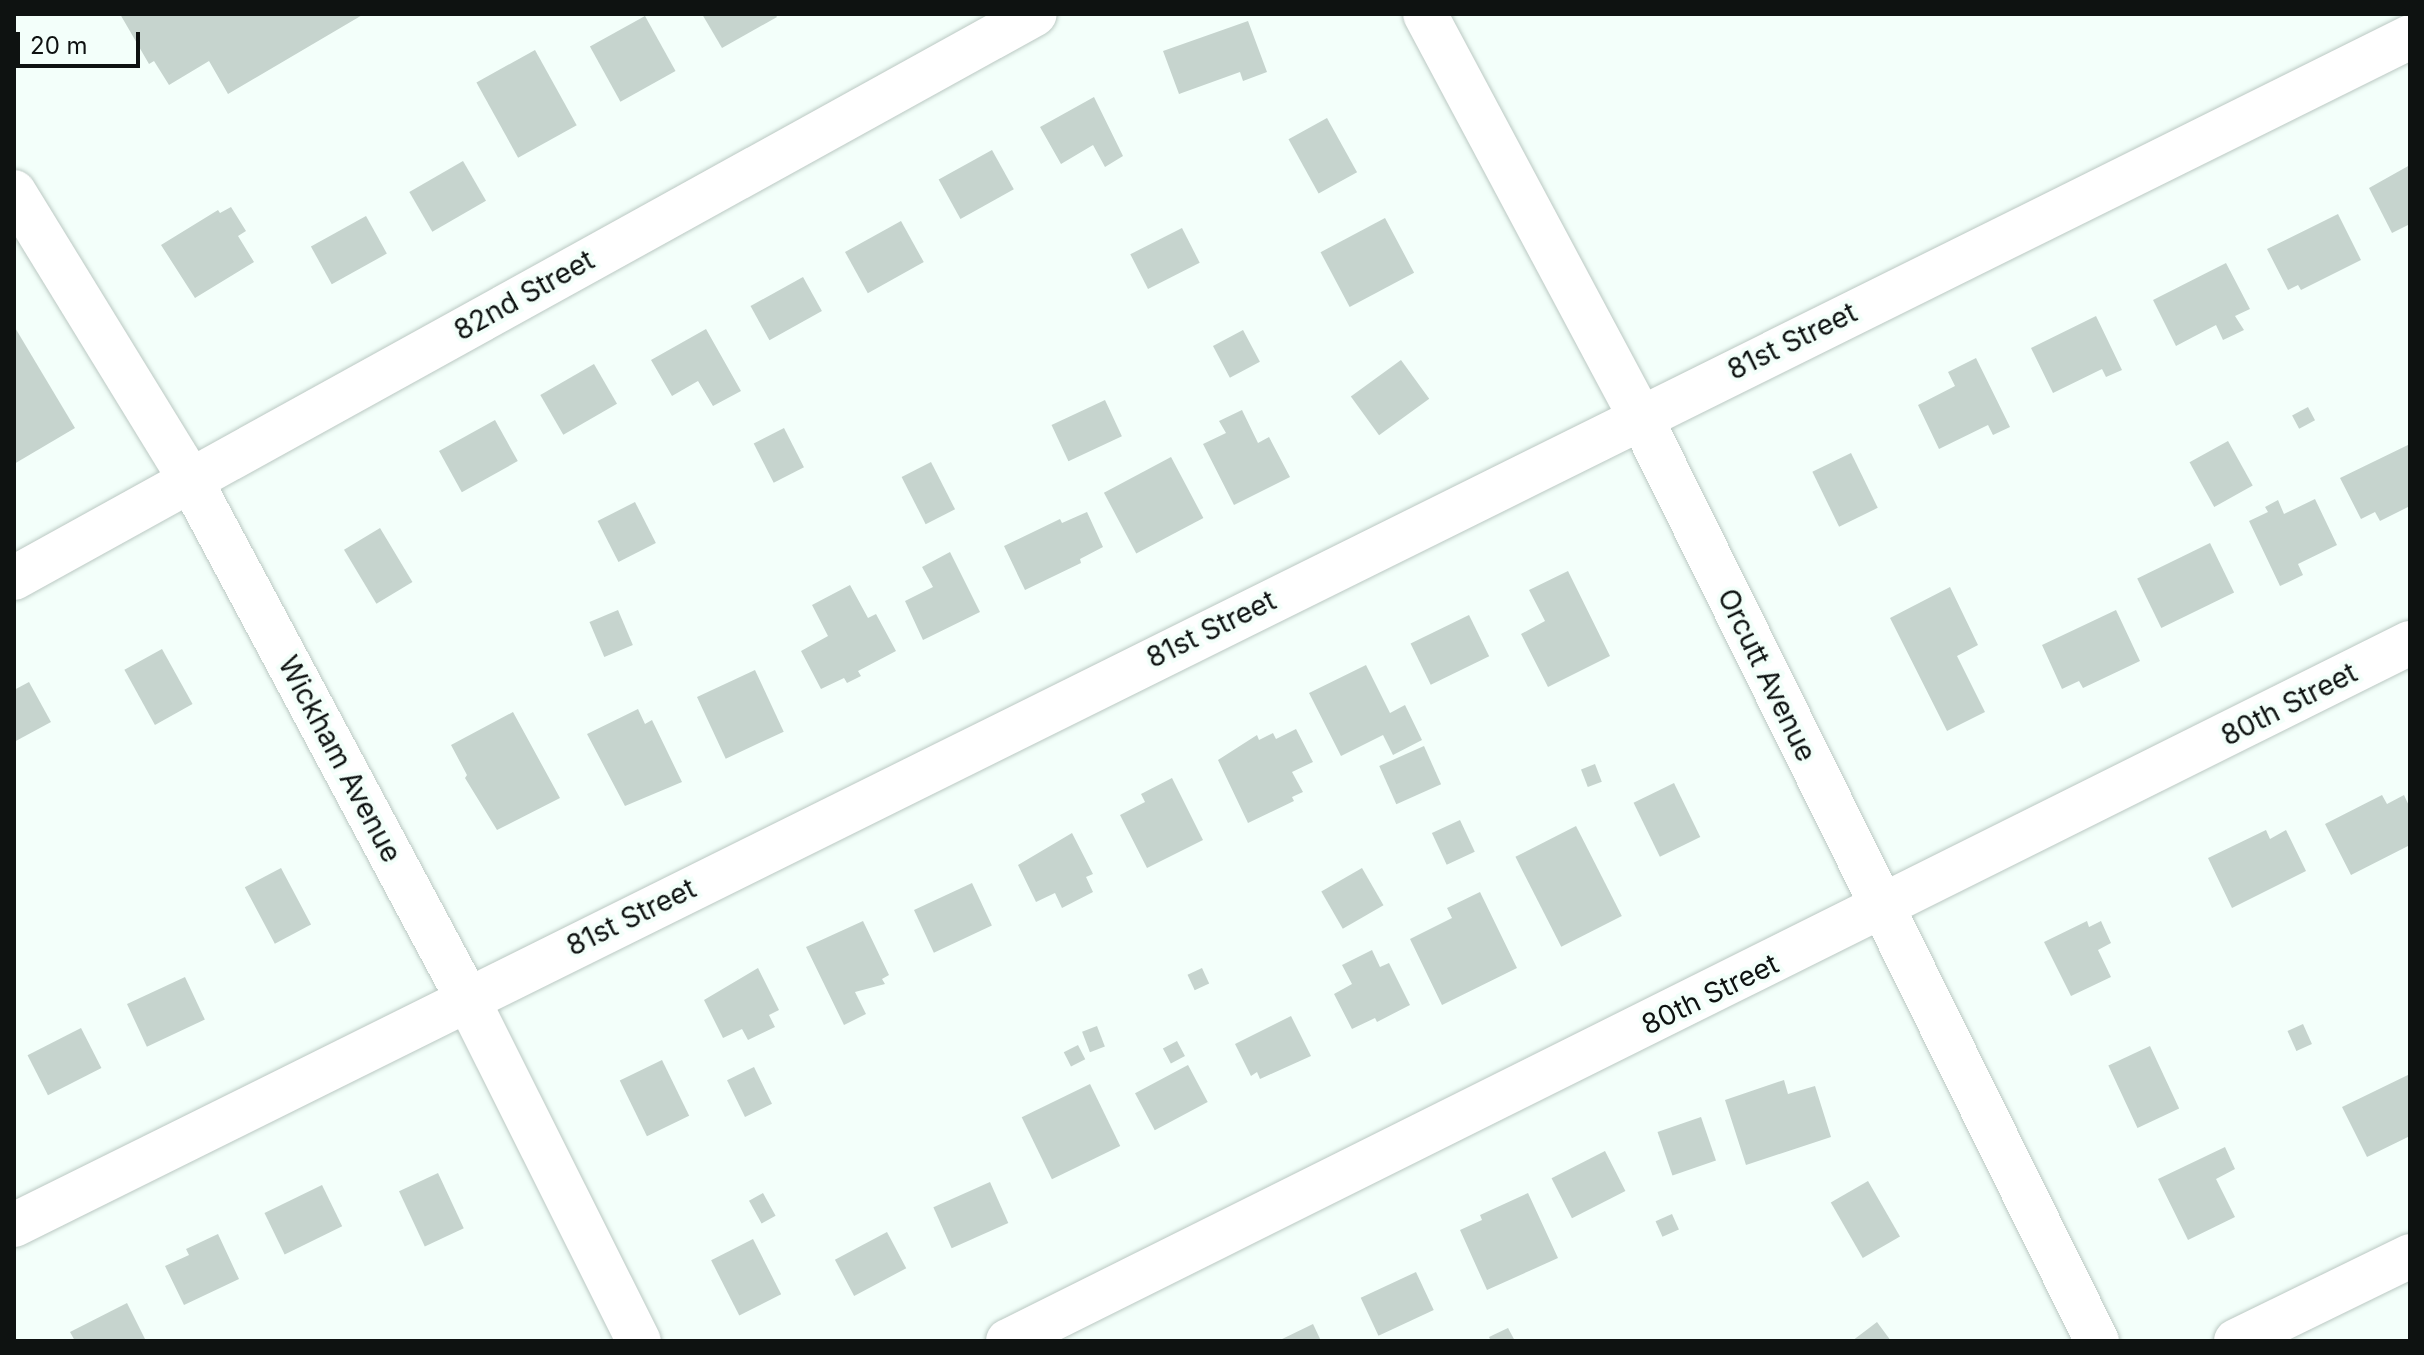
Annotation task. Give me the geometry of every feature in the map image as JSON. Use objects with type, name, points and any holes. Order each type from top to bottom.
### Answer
[{"type":"street","name":"82nd Street","points":[[14,578],[1035,14]]},
{"type":"street","name":"Orcutt Avenue","points":[[1425,14],[1494,137],[1640,416],[2097,1341]]},
{"type":"street","name":"81st Street","points":[[14,1225],[1640,416],[2410,37]]},
{"type":"street","name":"Wickham Avenue","points":[[14,192],[190,479],[467,998],[639,1341]]},
{"type":"street","name":"80th Street","points":[[1008,1341],[2410,643]]},
{"type":"street","points":[[2236,1341],[2410,1256]]},
{"type":"building","points":[[120,14],[364,14],[228,94],[209,61],[169,85],[154,61],[149,64]]},
{"type":"building","points":[[702,14],[775,14],[777,17],[722,48]]},
{"type":"building","points":[[645,16],[676,71],[620,102],[590,47]]},
{"type":"building","points":[[1248,21],[1267,72],[1243,81],[1240,72],[1179,94],[1163,51]]},
{"type":"building","points":[[535,50],[577,125],[518,158],[476,82]]},
{"type":"building","points":[[1094,97],[1123,156],[1105,167],[1093,145],[1061,164],[1040,127]]},
{"type":"building","points":[[1327,118],[1357,172],[1319,194],[1289,139]]},
{"type":"building","points":[[992,150],[1014,189],[960,219],[939,180]]},
{"type":"building","points":[[463,161],[486,201],[432,232],[409,192]]},
{"type":"building","points":[[2410,165],[2410,224],[2392,233],[2369,188]]},
{"type":"building","points":[[231,207],[246,231],[238,236],[254,262],[195,298],[161,245],[218,210],[220,213]]},
{"type":"building","points":[[2338,214],[2361,260],[2301,290],[2298,285],[2288,290],[2267,249]]},
{"type":"building","points":[[366,216],[387,254],[332,284],[311,247]]},
{"type":"building","points":[[1385,218],[1414,273],[1350,307],[1321,252]]},
{"type":"building","points":[[901,221],[924,262],[868,293],[845,252]]},
{"type":"building","points":[[1182,228],[1200,263],[1148,289],[1130,254]]},
{"type":"building","points":[[2226,263],[2250,309],[2235,316],[2244,330],[2223,340],[2216,325],[2176,346],[2153,300]]},
{"type":"building","points":[[803,277],[822,311],[769,340],[751,306]]},
{"type":"building","points":[[2096,316],[2122,370],[2106,377],[2102,369],[2053,393],[2031,348]]},
{"type":"building","points":[[14,326],[75,428],[14,464]]},
{"type":"building","points":[[706,329],[741,391],[713,406],[698,381],[672,396],[651,360]]},
{"type":"building","points":[[1243,330],[1260,362],[1230,378],[1213,346]]},
{"type":"building","points":[[1976,358],[2010,427],[1993,435],[1988,425],[1939,449],[1918,405],[1955,386],[1948,372]]},
{"type":"building","points":[[1401,360],[1429,399],[1379,435],[1351,396]]},
{"type":"building","points":[[594,364],[617,404],[563,435],[540,395]]},
{"type":"building","points":[[1105,400],[1122,436],[1068,461],[1052,425]]},
{"type":"building","points":[[2308,407],[2315,420],[2299,429],[2292,415]]},
{"type":"building","points":[[1242,410],[1258,443],[1269,437],[1290,477],[1234,505],[1203,444],[1226,433],[1219,421]]},
{"type":"building","points":[[495,420],[518,461],[462,492],[439,451]]},
{"type":"building","points":[[784,428],[804,467],[774,483],[754,443]]},
{"type":"building","points":[[2228,441],[2253,486],[2214,507],[2190,462]]},
{"type":"building","points":[[2410,444],[2410,506],[2380,521],[2375,512],[2361,519],[2340,478]]},
{"type":"building","points":[[1851,453],[1878,508],[1839,527],[1812,472]]},
{"type":"building","points":[[1171,457],[1203,518],[1136,554],[1104,493]]},
{"type":"building","points":[[931,462],[955,509],[926,524],[902,477]]},
{"type":"building","points":[[2315,499],[2337,545],[2298,564],[2303,575],[2280,586],[2249,521],[2268,512],[2265,507],[2278,500],[2284,514]]},
{"type":"building","points":[[635,502],[656,543],[618,562],[598,521]]},
{"type":"building","points":[[1087,512],[1103,547],[1080,559],[1081,563],[1025,590],[1004,546],[1060,519],[1062,523]]},
{"type":"building","points":[[380,528],[412,582],[376,604],[344,550]]},
{"type":"building","points":[[2210,543],[2234,592],[2161,628],[2137,579]]},
{"type":"building","points":[[950,552],[980,612],[923,640],[905,601],[933,587],[922,567]]},
{"type":"building","points":[[1568,571],[1610,656],[1548,687],[1521,634],[1545,621],[1529,590]]},
{"type":"building","points":[[850,585],[868,618],[876,614],[896,651],[858,671],[861,676],[847,683],[844,678],[821,689],[801,651],[828,636],[812,605]]},
{"type":"building","points":[[1950,587],[1978,645],[1957,656],[1985,712],[1947,731],[1890,618]]},
{"type":"building","points":[[618,610],[633,645],[604,657],[589,622]]},
{"type":"building","points":[[2116,610],[2140,661],[2083,688],[2079,681],[2062,689],[2042,645]]},
{"type":"building","points":[[1469,615],[1489,656],[1431,685],[1411,643]]},
{"type":"building","points":[[162,649],[193,704],[155,725],[124,670]]},
{"type":"building","points":[[1366,665],[1390,713],[1405,705],[1422,740],[1393,755],[1383,735],[1341,756],[1309,693]]},
{"type":"building","points":[[755,670],[784,732],[726,759],[697,697]]},
{"type":"building","points":[[29,682],[51,722],[14,742],[14,690]]},
{"type":"building","points":[[638,709],[645,724],[652,720],[682,782],[625,806],[587,734]]},
{"type":"building","points":[[513,712],[560,798],[497,830],[465,778],[467,775],[451,745]]},
{"type":"building","points":[[1296,729],[1313,762],[1292,772],[1303,792],[1292,797],[1294,801],[1248,823],[1218,760],[1257,735],[1259,740],[1273,733],[1276,739]]},
{"type":"building","points":[[1424,746],[1441,784],[1396,804],[1379,766]]},
{"type":"building","points":[[1595,764],[1602,782],[1588,787],[1581,769]]},
{"type":"building","points":[[1172,778],[1203,840],[1147,868],[1120,815],[1145,802],[1141,794]]},
{"type":"building","points":[[1674,783],[1700,837],[1660,857],[1634,803]]},
{"type":"building","points":[[2382,795],[2387,804],[2404,795],[2410,808],[2410,845],[2351,875],[2325,824]]},
{"type":"building","points":[[1460,820],[1475,852],[1447,865],[1432,833]]},
{"type":"building","points":[[1576,826],[1622,916],[1561,947],[1515,857]]},
{"type":"building","points":[[2266,830],[2270,839],[2286,830],[2306,871],[2232,908],[2208,858]]},
{"type":"building","points":[[1072,833],[1093,874],[1086,877],[1093,892],[1062,908],[1055,893],[1036,902],[1018,865]]},
{"type":"building","points":[[281,868],[311,925],[275,944],[245,887]]},
{"type":"building","points":[[1362,868],[1384,905],[1343,929],[1321,891]]},
{"type":"building","points":[[972,883],[992,926],[934,953],[914,910]]},
{"type":"building","points":[[1480,892],[1517,968],[1442,1005],[1410,939],[1452,918],[1447,908]]},
{"type":"building","points":[[863,921],[889,975],[882,979],[885,984],[855,992],[866,1014],[844,1025],[806,947]]},
{"type":"building","points":[[2087,921],[2089,927],[2101,921],[2111,943],[2098,950],[2111,977],[2071,996],[2044,942]]},
{"type":"building","points":[[1372,950],[1380,967],[1389,963],[1410,1005],[1377,1022],[1375,1018],[1352,1029],[1334,994],[1352,984],[1342,965]]},
{"type":"building","points":[[758,968],[779,1010],[769,1015],[775,1027],[748,1040],[742,1029],[723,1038],[704,1000]]},
{"type":"building","points":[[1202,968],[1209,983],[1195,990],[1187,975]]},
{"type":"building","points":[[185,977],[205,1020],[147,1047],[127,1004]]},
{"type":"building","points":[[1291,1016],[1311,1056],[1260,1079],[1257,1072],[1251,1076],[1235,1044]]},
{"type":"building","points":[[2303,1024],[2312,1044],[2296,1051],[2287,1031]]},
{"type":"building","points":[[1097,1026],[1105,1047],[1090,1052],[1082,1032]]},
{"type":"building","points":[[81,1028],[101,1068],[48,1095],[28,1055]]},
{"type":"building","points":[[1177,1041],[1185,1056],[1171,1064],[1163,1049]]},
{"type":"building","points":[[1078,1045],[1085,1059],[1071,1067],[1064,1052]]},
{"type":"building","points":[[2150,1046],[2179,1109],[2137,1128],[2108,1065]]},
{"type":"building","points":[[662,1060],[689,1116],[647,1136],[620,1081]]},
{"type":"building","points":[[1188,1065],[1208,1102],[1155,1130],[1135,1093]]},
{"type":"building","points":[[754,1067],[772,1104],[745,1117],[727,1080]]},
{"type":"building","points":[[2410,1074],[2410,1136],[2367,1157],[2342,1107]]},
{"type":"building","points":[[1784,1080],[1788,1094],[1815,1086],[1831,1137],[1746,1165],[1725,1100]]},
{"type":"building","points":[[1090,1084],[1120,1146],[1052,1179],[1022,1117]]},
{"type":"building","points":[[1701,1117],[1716,1160],[1672,1175],[1658,1132]]},
{"type":"building","points":[[2225,1147],[2235,1169],[2216,1179],[2235,1217],[2188,1240],[2158,1179]]},
{"type":"building","points":[[1605,1151],[1625,1191],[1572,1218],[1552,1178]]},
{"type":"building","points":[[438,1173],[464,1228],[425,1246],[399,1191]]},
{"type":"building","points":[[1868,1181],[1900,1236],[1863,1258],[1831,1202]]},
{"type":"building","points":[[990,1182],[1008,1223],[952,1248],[933,1207]]},
{"type":"building","points":[[322,1185],[342,1226],[285,1254],[264,1213]]},
{"type":"building","points":[[763,1193],[776,1216],[762,1223],[749,1201]]},
{"type":"building","points":[[1528,1193],[1558,1258],[1487,1290],[1460,1230],[1482,1220],[1480,1215]]},
{"type":"building","points":[[1672,1214],[1679,1230],[1662,1237],[1656,1221]]},
{"type":"building","points":[[887,1232],[906,1268],[854,1296],[835,1260]]},
{"type":"building","points":[[218,1234],[239,1279],[184,1305],[165,1266],[189,1255],[186,1249]]},
{"type":"building","points":[[753,1239],[781,1294],[739,1316],[711,1260]]},
{"type":"building","points":[[1416,1272],[1434,1310],[1378,1336],[1361,1298]]},
{"type":"building","points":[[127,1303],[146,1341],[75,1341],[70,1332]]},
{"type":"building","points":[[1877,1322],[1891,1341],[1852,1341]]},
{"type":"building","points":[[1313,1324],[1321,1341],[1278,1341]]},
{"type":"building","points":[[1508,1328],[1515,1341],[1491,1341],[1489,1337]]}]
